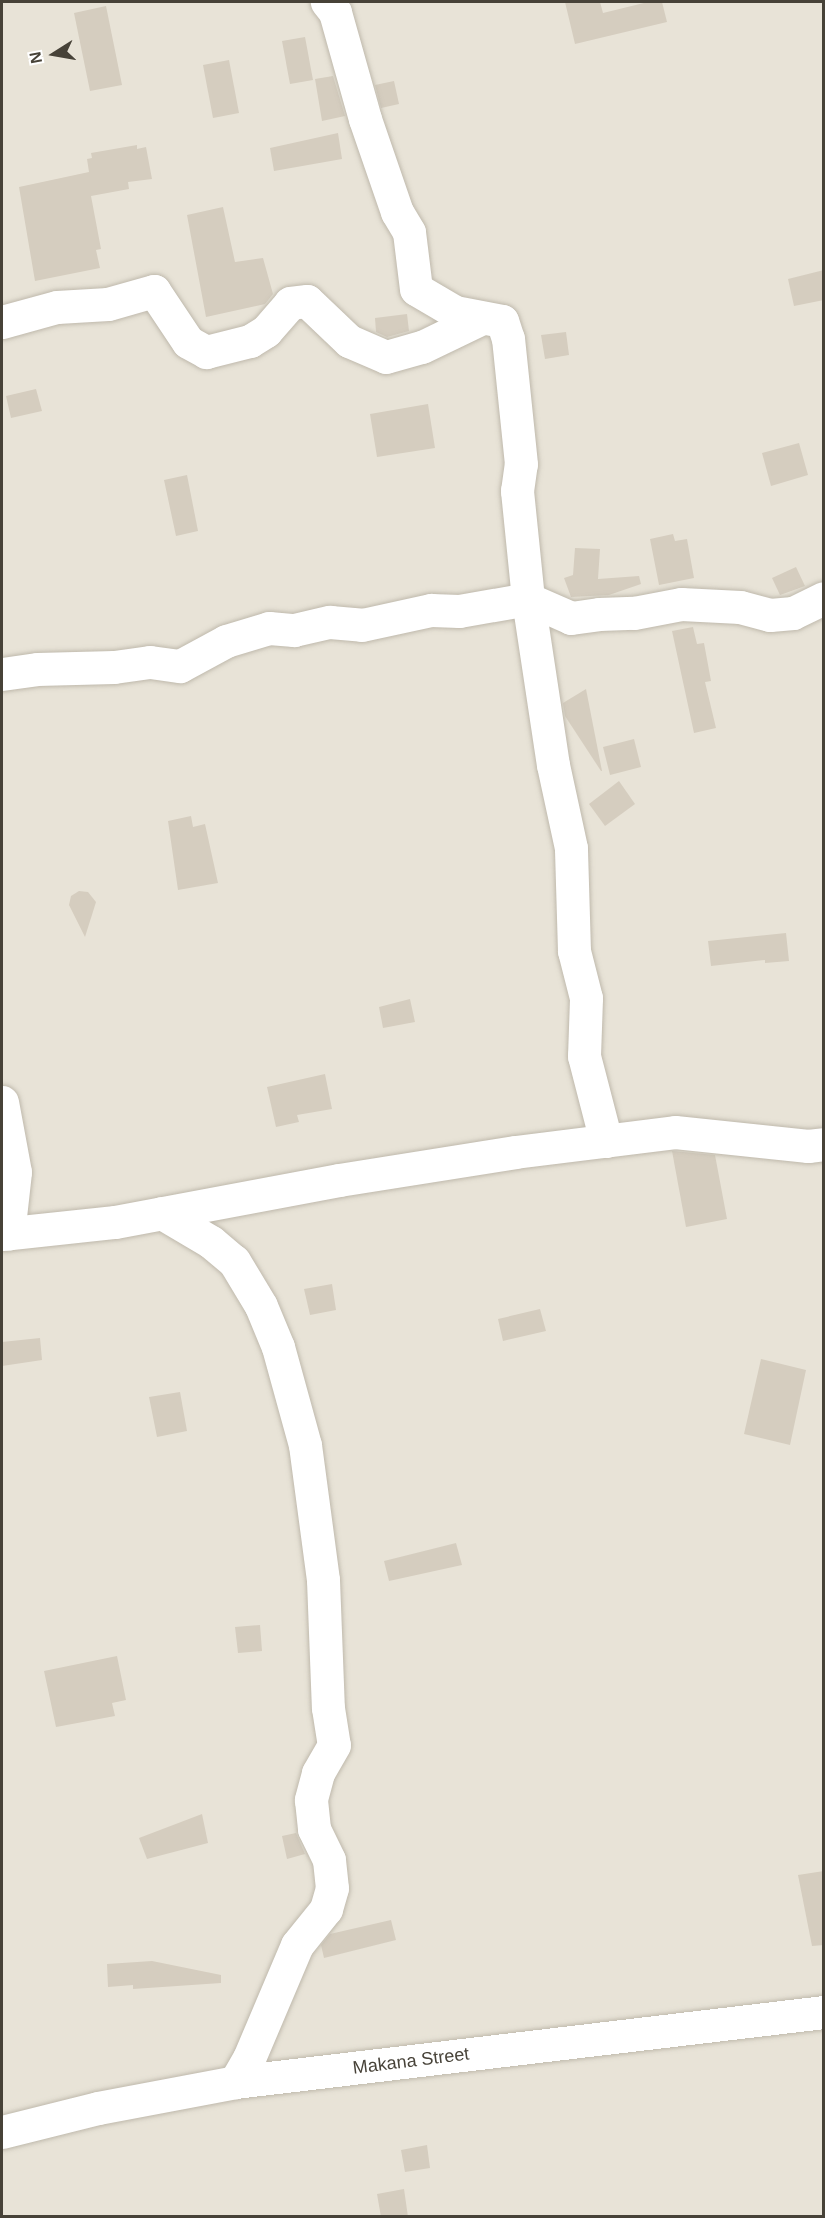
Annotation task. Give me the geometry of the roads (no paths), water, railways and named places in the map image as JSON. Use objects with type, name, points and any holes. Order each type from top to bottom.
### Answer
[{"type":"street","points":[[327,2],[335,12],[365,119],[394,201],[409,232],[417,289],[455,312],[480,319],[502,321],[508,339],[521,464],[517,491],[528,599],[554,765],[571,848],[574,951],[586,998],[584,1056],[606,1141]]},
{"type":"street","points":[[2,322],[57,307],[108,304],[154,291],[188,342],[206,352],[250,341],[266,331],[290,303],[308,302],[349,341],[386,357],[422,347],[480,319]]},
{"type":"street","points":[[2,674],[37,669],[114,668],[150,663],[180,666],[226,641],[268,628],[294,630],[330,622],[362,625],[431,610],[459,611],[528,599],[571,618],[599,614],[634,614],[681,604],[740,607],[770,615],[793,613],[824,598]]},
{"type":"street","points":[[2,1102],[15,1172],[4,1234],[115,1222],[339,1180],[515,1152],[675,1132],[808,1146],[824,1144]]},
{"type":"street","points":[[162,1213],[211,1242],[234,1261],[261,1306],[278,1347],[305,1445],[323,1580],[328,1708],[334,1745],[318,1773],[311,1800],[314,1829],[329,1860],[332,1888],[326,1909],[297,1945],[249,2058],[235,2082]]},
{"type":"street","name":"Makana Street","points":[[2,2132],[98,2108],[235,2082],[824,2012]]}]
